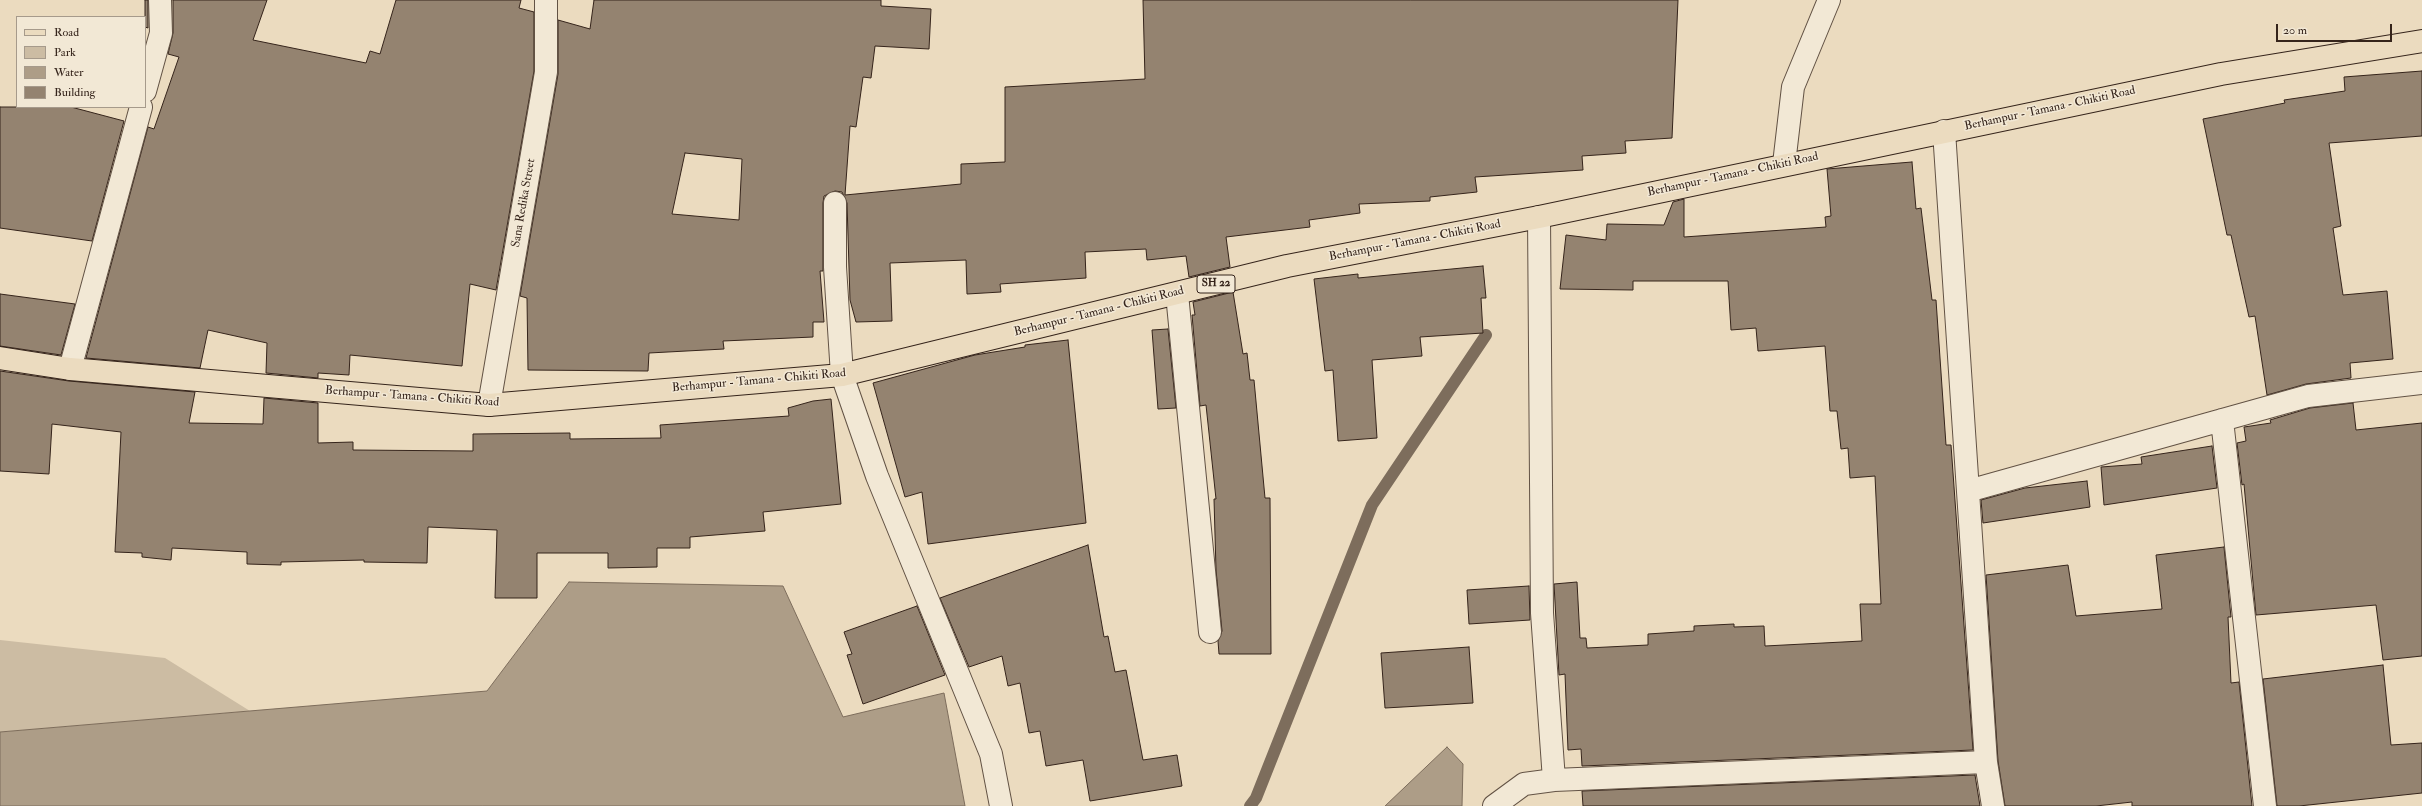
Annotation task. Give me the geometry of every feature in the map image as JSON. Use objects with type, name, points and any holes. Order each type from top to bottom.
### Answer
[{"type":"main road","name":"Berhampur - Tamana - Chikiti Road","points":[[0,358],[70,369],[489,405],[842,375],[1177,294],[1286,266],[1540,216],[1944,130],[2221,74],[2422,41]]},
{"type":"street","points":[[146,87],[161,33],[160,0]]},
{"type":"street","name":"Sana Redika Street","points":[[489,405],[546,72],[546,0]]},
{"type":"street","points":[[1784,164],[1793,87],[1828,0]]},
{"type":"street","points":[[70,369],[141,108]]},
{"type":"street","points":[[1944,130],[1986,762],[1993,806]]},
{"type":"street","points":[[835,203],[835,267],[842,375],[876,476],[991,754],[1001,806]]},
{"type":"street","points":[[1540,216],[1542,613],[1554,780]]},
{"type":"street","points":[[1177,294],[1210,632]]},
{"type":"street","points":[[1968,491],[2308,396],[2422,383]]},
{"type":"street","points":[[2222,420],[2265,806]]},
{"type":"street","points":[[1494,806],[1524,784],[1554,780],[1986,762]]},
{"type":"green space","points":[[0,640],[165,658],[250,711],[0,732]]},
{"type":"water","points":[[569,582],[783,586],[843,717],[944,693],[965,806],[0,806],[0,732],[487,691]]},
{"type":"water","points":[[1447,747],[1463,764],[1462,806],[1385,806]]},
{"type":"building","points":[[145,0],[148,0],[148,28],[146,27]]},
{"type":"building","points":[[173,0],[267,0],[253,40],[366,63],[370,51],[380,54],[396,0],[521,0],[519,8],[534,12],[534,71],[496,290],[470,284],[462,366],[350,355],[349,375],[318,373],[318,378],[266,373],[267,343],[208,330],[200,368],[86,358],[148,127],[154,129],[179,57],[168,54],[173,33]]},
{"type":"building","points":[[594,0],[881,0],[881,6],[931,9],[929,49],[875,46],[871,78],[863,77],[856,127],[850,126],[845,195],[961,184],[961,164],[1005,162],[1005,87],[1145,79],[1143,0],[1678,0],[1672,138],[1625,141],[1626,153],[1582,156],[1583,170],[1475,177],[1477,192],[1430,197],[1430,201],[1359,204],[1360,213],[1309,220],[1310,227],[1226,237],[1230,267],[1189,277],[1186,256],[1147,260],[1146,249],[1085,252],[1086,278],[1000,284],[1001,292],[967,294],[966,260],[890,263],[892,321],[856,322],[850,300],[847,203],[842,192],[835,191],[824,196],[823,271],[820,271],[824,322],[813,322],[813,337],[723,341],[724,349],[649,353],[648,371],[528,370],[527,298],[520,296],[558,74],[558,20],[590,29]],"holes":[[[685,153],[742,159],[739,220],[672,214]]]},
{"type":"building","points":[[2422,71],[2422,136],[2329,143],[2341,226],[2333,228],[2343,295],[2387,291],[2393,359],[2350,363],[2351,378],[2306,384],[2267,395],[2255,316],[2249,317],[2231,235],[2227,235],[2203,119],[2285,103],[2284,100],[2345,91],[2344,77]]},
{"type":"building","points":[[0,107],[75,108],[124,121],[92,241],[0,228]]},
{"type":"building","points":[[1912,162],[1916,209],[1921,208],[1932,300],[1936,300],[1946,445],[1951,445],[1973,750],[1582,766],[1581,749],[1568,750],[1565,674],[1559,675],[1554,584],[1577,582],[1580,638],[1586,638],[1587,648],[1648,645],[1648,634],[1694,631],[1694,626],[1734,624],[1734,627],[1764,626],[1765,646],[1862,641],[1860,604],[1881,604],[1875,476],[1850,478],[1848,448],[1841,449],[1837,411],[1830,411],[1825,346],[1758,351],[1756,328],[1731,330],[1728,281],[1633,281],[1633,290],[1560,289],[1566,235],[1606,240],[1607,224],[1664,225],[1673,202],[1684,199],[1684,237],[1826,227],[1825,217],[1831,216],[1827,169]]},
{"type":"building","points":[[1483,266],[1486,298],[1481,298],[1483,333],[1420,337],[1422,356],[1372,360],[1377,438],[1338,441],[1333,370],[1325,371],[1314,279],[1358,274],[1358,278]]},
{"type":"building","points":[[1233,292],[1243,354],[1247,353],[1250,380],[1254,380],[1265,498],[1270,498],[1271,654],[1219,654],[1218,641],[1222,631],[1216,570],[1214,499],[1216,499],[1206,405],[1200,406],[1192,315],[1195,315],[1193,302]]},
{"type":"building","points":[[0,294],[75,304],[61,355],[0,346]]},
{"type":"building","points":[[1168,329],[1176,408],[1158,409],[1152,330]]},
{"type":"building","points":[[1068,340],[1086,523],[928,544],[922,492],[905,497],[873,383],[975,355],[1025,347],[1025,345]]},
{"type":"building","points":[[0,371],[69,381],[195,392],[189,423],[263,424],[264,398],[318,403],[318,443],[353,442],[353,450],[473,451],[473,434],[570,433],[570,439],[661,438],[660,425],[789,416],[788,408],[813,401],[831,399],[841,504],[763,512],[765,531],[690,537],[690,548],[657,548],[657,567],[608,568],[608,553],[537,553],[537,598],[495,598],[497,530],[428,527],[427,563],[364,562],[364,560],[281,562],[281,565],[247,564],[247,552],[172,548],[171,560],[142,557],[142,553],[115,552],[121,432],[52,424],[49,474],[0,471]]},
{"type":"building","points":[[2353,403],[2356,430],[2422,423],[2422,656],[2383,660],[2376,605],[2256,615],[2244,484],[2242,485],[2237,443],[2246,441],[2244,427],[2271,423],[2270,420],[2310,408]]},
{"type":"building","points":[[2212,446],[2217,488],[2104,505],[2101,467],[2142,464],[2141,457]]},
{"type":"building","points":[[2087,481],[2090,507],[1983,523],[1981,500],[2025,488]]},
{"type":"building","points":[[1088,545],[1104,637],[1108,636],[1115,672],[1126,670],[1143,760],[1177,755],[1182,786],[1090,801],[1083,760],[1046,766],[1040,731],[1029,733],[1020,683],[1008,686],[1002,656],[969,667],[940,598]]},
{"type":"building","points":[[2224,547],[2231,617],[2228,617],[2231,683],[2239,682],[2252,806],[2132,806],[2132,802],[2096,806],[2005,806],[1998,761],[1986,575],[2068,565],[2076,616],[2162,609],[2156,555]]},
{"type":"building","points":[[1529,586],[1530,620],[1469,624],[1467,590]]},
{"type":"building","points":[[917,606],[945,675],[863,704],[847,655],[852,654],[844,632]]},
{"type":"building","points":[[1469,647],[1473,703],[1385,708],[1381,653]]},
{"type":"building","points":[[2383,665],[2391,745],[2422,743],[2422,793],[2299,806],[2277,806],[2263,679]]},
{"type":"building","points":[[1975,775],[1980,806],[1583,806],[1582,791]]},
{"type":"waterway","points":[[1250,806],[1256,798],[1372,505],[1486,335]]}]
